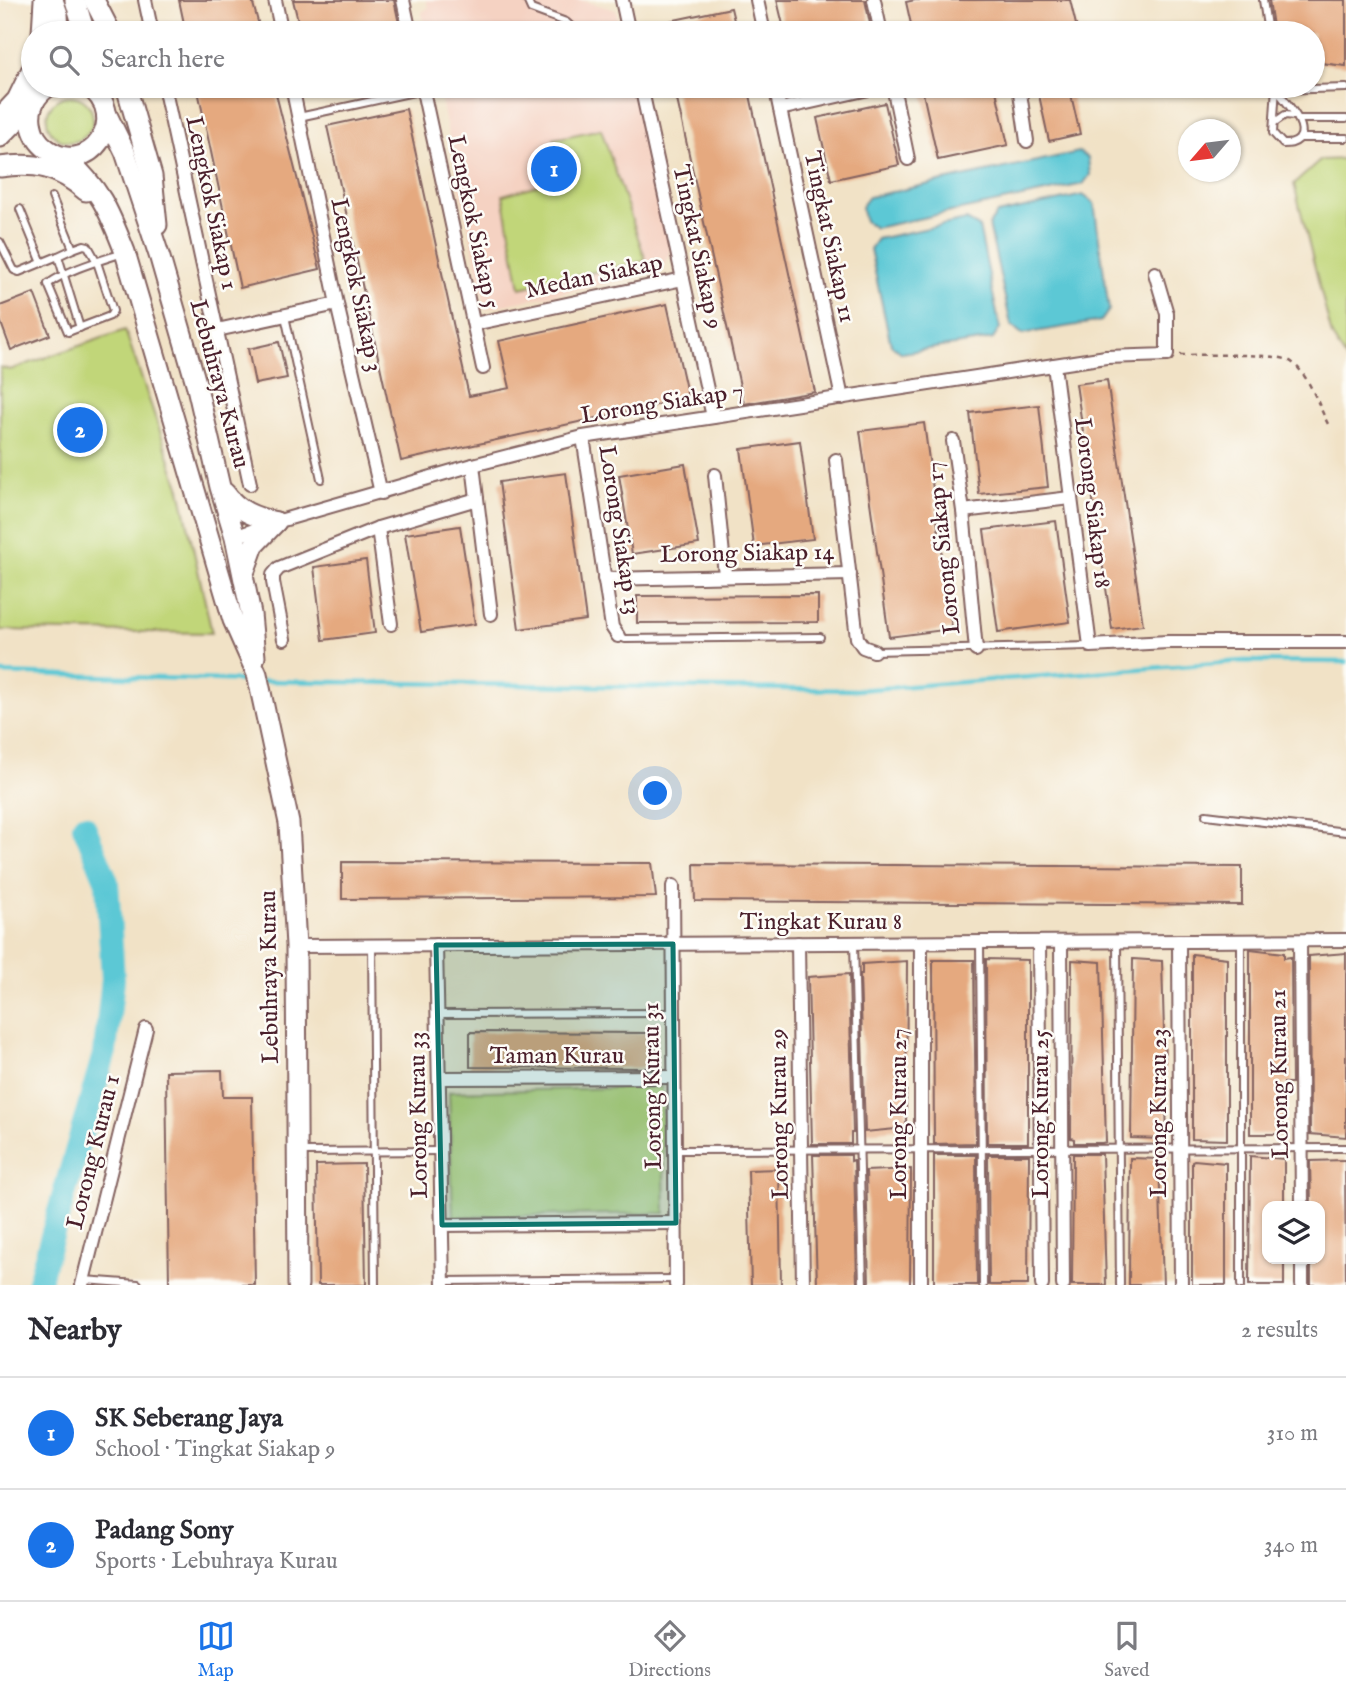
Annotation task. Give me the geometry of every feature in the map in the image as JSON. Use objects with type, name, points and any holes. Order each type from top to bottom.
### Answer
[{"type":"street","points":[[43,21],[44,0]]},
{"type":"street","points":[[53,0],[58,21]]},
{"type":"street","points":[[75,0],[81,21]]},
{"type":"street","points":[[94,0],[105,21]]},
{"type":"street","points":[[145,0],[149,21]]},
{"type":"street","points":[[275,0],[279,21]]},
{"type":"street","points":[[403,0],[407,21]]},
{"type":"street","points":[[622,0],[626,21]]},
{"type":"street","points":[[757,0],[761,21]]},
{"type":"street","points":[[874,0],[878,21]]},
{"type":"street","points":[[0,118],[21,92]]},
{"type":"street","points":[[0,137],[38,98]]},
{"type":"street","points":[[129,98],[152,176],[160,258]]},
{"type":"street","name":"Lengkok Siakap 1","points":[[167,98],[250,484]]},
{"type":"street","name":"Lengkok Siakap 3","points":[[295,98],[337,304],[380,493]]},
{"type":"street","name":"Lengkok Siakap 5","points":[[424,98],[483,368]]},
{"type":"street","name":"Tingkat Siakap 9","points":[[644,98],[713,417]]},
{"type":"street","name":"Tingkat Siakap 11","points":[[778,98],[842,398]]},
{"type":"street","points":[[780,109],[829,98]]},
{"type":"street","points":[[895,98],[908,159]]},
{"type":"street","points":[[1021,98],[1027,141]]},
{"type":"street","points":[[0,157],[76,157],[87,153],[96,146],[107,127],[104,101]]},
{"type":"street","name":"Lebuhraya Kurau","points":[[104,101],[125,152],[160,258],[196,383],[220,487],[235,537],[251,614],[257,673],[289,823],[296,946],[295,1152],[298,1285]]},
{"type":"street","name":"Lebuhraya Kurau","points":[[33,104],[30,118],[40,145],[87,177],[101,195],[117,231],[233,620],[257,673]]},
{"type":"street","points":[[0,167],[28,164],[46,167],[69,177],[89,193],[117,231]]},
{"type":"street","points":[[1155,273],[1167,314],[1167,355]]},
{"type":"street","name":"Medan Siakap","points":[[474,324],[683,279]]},
{"type":"street","points":[[217,330],[337,304]]},
{"type":"street","name":"Lorong Siakap 7","points":[[235,537],[276,522],[473,465],[583,437],[1106,357],[1167,355]]},
{"type":"street","name":"Lorong Siakap 18","points":[[1054,365],[1090,646]]},
{"type":"street","points":[[166,392],[174,400],[181,402],[193,396],[196,383]]},
{"type":"street","name":"Lorong Siakap 13","points":[[583,437],[612,627],[618,636]]},
{"type":"street","name":"Lorong Siakap 17","points":[[953,441],[963,511],[976,650]]},
{"type":"street","points":[[185,453],[208,483],[220,527],[235,537]]},
{"type":"street","points":[[836,460],[857,638],[863,647],[874,651]]},
{"type":"street","points":[[473,465],[491,614]]},
{"type":"street","points":[[715,475],[724,575]]},
{"type":"street","points":[[220,487],[242,511],[276,522]]},
{"type":"street","points":[[963,511],[1070,498]]},
{"type":"street","points":[[285,639],[273,575],[279,568],[377,528],[477,499]]},
{"type":"street","points":[[243,575],[254,545],[276,522]]},
{"type":"street","points":[[377,528],[391,624]]},
{"type":"street","name":"Lorong Siakap 14","points":[[604,579],[849,573]]},
{"type":"street","points":[[1090,646],[1168,642],[1346,642]]},
{"type":"street","name":"Lorong Kurau 31","points":[[673,886],[676,1282]]},
{"type":"street","name":"Tingkat Kurau 8","points":[[296,946],[1346,940]]},
{"type":"street","name":"Lorong Kurau 21","points":[[1300,941],[1302,1201]]},
{"type":"street","name":"Lorong Kurau 25","points":[[1039,942],[1042,1285]]},
{"type":"street","name":"Lorong Kurau 25","points":[[1061,942],[1063,1285]]},
{"type":"street","name":"Lorong Kurau 23","points":[[1179,942],[1181,1285]]},
{"type":"street","name":"Lorong Kurau 29","points":[[798,943],[803,1285]]},
{"type":"street","name":"Lorong Kurau 27","points":[[921,943],[921,1285]]},
{"type":"street","name":"Lorong Kurau 33","points":[[436,945],[443,1283]]},
{"type":"street","name":"Lorong Kurau 1","points":[[83,1283],[146,1029]]},
{"type":"street","name":"Taman Kurau","points":[[439,1078],[674,1077]]},
{"type":"street","points":[[442,1225],[676,1223]]},
{"type":"street","points":[[1302,1264],[1302,1285]]},
{"type":"lane","points":[[527,0],[531,9],[563,21]]},
{"type":"lane","points":[[1263,0],[1266,21]]},
{"type":"lane","points":[[1325,88],[1346,88]]},
{"type":"lane","points":[[299,117],[380,98]]},
{"type":"lane","points":[[1275,98],[1273,133],[1283,144],[1292,144],[1300,138],[1303,128],[1283,98]]},
{"type":"lane","points":[[1274,124],[1285,115],[1297,118],[1346,119]]},
{"type":"lane","points":[[1300,138],[1346,138]]},
{"type":"lane","points":[[52,197],[73,249]]},
{"type":"lane","points":[[20,209],[42,263]]},
{"type":"lane","points":[[0,242],[14,270],[19,272],[73,249],[88,246],[97,262],[113,311],[110,316],[68,332],[48,284],[65,275],[97,262],[125,252]]},
{"type":"lane","points":[[58,256],[80,328]]},
{"type":"lane","points":[[285,316],[321,479]]},
{"type":"lane","name":"Lorong Siakap 13","points":[[618,636],[625,639],[820,637]]},
{"type":"lane","points":[[874,651],[1090,646]]},
{"type":"lane","points":[[1206,816],[1346,832]]},
{"type":"lane","points":[[1241,941],[1241,1285]]},
{"type":"lane","points":[[980,942],[983,1285]]},
{"type":"lane","points":[[1117,942],[1120,1285]]},
{"type":"lane","points":[[854,943],[863,1285]]},
{"type":"lane","points":[[372,946],[375,1285]]},
{"type":"lane","points":[[438,1014],[674,1013]]},
{"type":"lane","points":[[675,1150],[1346,1148]]},
{"type":"lane","points":[[295,1152],[440,1151]]},
{"type":"lane","points":[[443,1283],[676,1282]]},
{"type":"lane","points":[[83,1283],[138,1284]]},
{"type":"path","points":[[1167,355],[1272,357],[1289,360],[1305,376],[1328,424]]},
{"type":"highlighted area","points":[[673,944],[676,1223],[442,1225],[436,945]]},
{"type":"shaded area","points":[[426,0],[581,0],[616,10],[618,21],[424,21],[422,12],[428,8]]},
{"type":"shaded area","points":[[441,98],[636,98],[671,253],[660,272],[486,309]]},
{"type":"green space","points":[[59,98],[81,98],[92,110],[92,128],[87,136],[79,141],[61,141],[53,136],[48,128],[48,110]]},
{"type":"green space","points":[[601,129],[646,261],[520,288],[503,195],[559,179],[554,139]]},
{"type":"green space","points":[[1346,159],[1346,359],[1332,336],[1294,184],[1321,160]]},
{"type":"green space","points":[[125,330],[180,489],[212,633],[0,630],[0,367],[10,370]]},
{"type":"green space","points":[[662,1087],[665,1213],[453,1217],[449,1092]]},
{"type":"water","points":[[1079,152],[1088,158],[1090,175],[1083,184],[875,228],[865,221],[861,207],[869,197]]},
{"type":"water","points":[[1083,195],[1094,203],[1109,310],[1101,321],[1022,334],[1011,325],[989,225],[997,214]]},
{"type":"water","points":[[966,220],[979,227],[1000,328],[993,339],[902,353],[891,345],[870,249],[877,239]]},
{"type":"building","points":[[179,0],[252,0],[258,21],[183,21]]},
{"type":"building","points":[[293,0],[394,0],[398,21],[298,21]]},
{"type":"building","points":[[777,0],[865,0],[869,21],[782,21]]},
{"type":"building","points":[[1070,0],[1075,21],[910,21],[906,2]]},
{"type":"building","points":[[1269,0],[1346,0],[1346,66],[1325,63],[1325,21],[1272,21]]},
{"type":"building","points":[[731,8],[734,21],[669,21]]},
{"type":"building","points":[[200,98],[277,98],[320,269],[240,288]]},
{"type":"building","points":[[677,98],[751,98],[815,392],[744,404]]},
{"type":"building","points":[[924,98],[998,98],[1008,145],[938,160]]},
{"type":"building","points":[[1040,98],[1072,98],[1080,134],[1049,141]]},
{"type":"building","points":[[885,103],[899,165],[831,180],[817,118]]},
{"type":"building","points":[[406,109],[469,396],[510,388],[499,341],[667,304],[688,398],[401,461],[327,126]]},
{"type":"building","points":[[34,293],[50,335],[11,350],[0,320],[0,306]]},
{"type":"building","points":[[279,342],[287,378],[255,384],[248,349]]},
{"type":"building","points":[[1107,380],[1143,625],[1112,629],[1076,384]]},
{"type":"building","points":[[1039,405],[1048,487],[979,494],[970,413]]},
{"type":"building","points":[[924,423],[952,629],[889,637],[860,431]]},
{"type":"building","points":[[800,441],[813,539],[754,546],[741,449]]},
{"type":"building","points":[[685,464],[699,544],[632,554],[619,475]]},
{"type":"building","points":[[566,473],[586,620],[519,629],[499,482]]},
{"type":"building","points":[[1056,521],[1070,622],[998,632],[984,530]]},
{"type":"building","points":[[460,526],[475,624],[421,632],[405,534]]},
{"type":"building","points":[[366,560],[375,633],[323,640],[314,567]]},
{"type":"building","points":[[818,595],[818,622],[637,623],[637,596]]},
{"type":"building","points":[[342,862],[652,863],[656,897],[342,899]]},
{"type":"building","points":[[694,864],[1242,867],[1242,905],[695,901]]},
{"type":"building","points":[[1250,949],[1284,953],[1284,958],[1291,957],[1292,1083],[1284,1083],[1284,1134],[1250,1134]]},
{"type":"building","points":[[1346,953],[1346,1137],[1310,1134],[1309,956]]},
{"type":"building","points":[[1192,954],[1227,958],[1227,1140],[1192,1139]]},
{"type":"building","points":[[986,959],[1028,960],[1028,1143],[987,1143]]},
{"type":"building","points":[[1133,959],[1162,961],[1167,1139],[1131,1138]]},
{"type":"building","points":[[933,960],[974,960],[976,1143],[934,1144]]},
{"type":"building","points":[[1072,960],[1101,962],[1106,1142],[1102,1143],[1074,1143],[1071,1138]]},
{"type":"building","points":[[907,961],[906,1128],[865,1132],[860,974],[862,964]]},
{"type":"building","points":[[849,974],[853,1133],[851,1144],[812,1144],[808,977]]},
{"type":"building","points":[[470,1032],[656,1033],[656,1068],[470,1067]]},
{"type":"building","points":[[222,1070],[223,1097],[252,1097],[255,1285],[169,1285],[166,1071]]},
{"type":"building","points":[[1073,1154],[1102,1154],[1106,1285],[1072,1285]]},
{"type":"building","points":[[813,1155],[851,1155],[851,1161],[854,1160],[857,1285],[817,1285]]},
{"type":"building","points":[[934,1155],[976,1155],[977,1285],[934,1285]]},
{"type":"building","points":[[988,1155],[1029,1155],[1028,1285],[989,1285]]},
{"type":"building","points":[[1250,1156],[1284,1159],[1284,1201],[1262,1201],[1262,1264],[1284,1264],[1284,1285],[1249,1285]]},
{"type":"building","points":[[1130,1158],[1159,1159],[1163,1285],[1129,1285]]},
{"type":"building","points":[[1194,1160],[1226,1163],[1226,1285],[1192,1285]]},
{"type":"building","points":[[1345,1160],[1346,1285],[1311,1285],[1311,1264],[1325,1264],[1325,1201],[1311,1201],[1310,1161]]},
{"type":"building","points":[[364,1164],[366,1285],[318,1285],[316,1165]]},
{"type":"building","points":[[779,1169],[781,1285],[751,1285],[748,1170]]},
{"type":"building","points":[[911,1169],[910,1285],[869,1285],[866,1171]]},
{"type":"waterway","points":[[263,681],[857,690],[1244,661],[1346,662]]},
{"type":"waterway","points":[[0,673],[254,681]]},
{"type":"waterway","points":[[38,1285],[105,1051],[113,979],[107,882],[84,826]]},
{"type":"place","name":"SK Seberang Jaya","points":[[554,169]]},
{"type":"place","name":"Padang Sony","points":[[80,430]]}]
